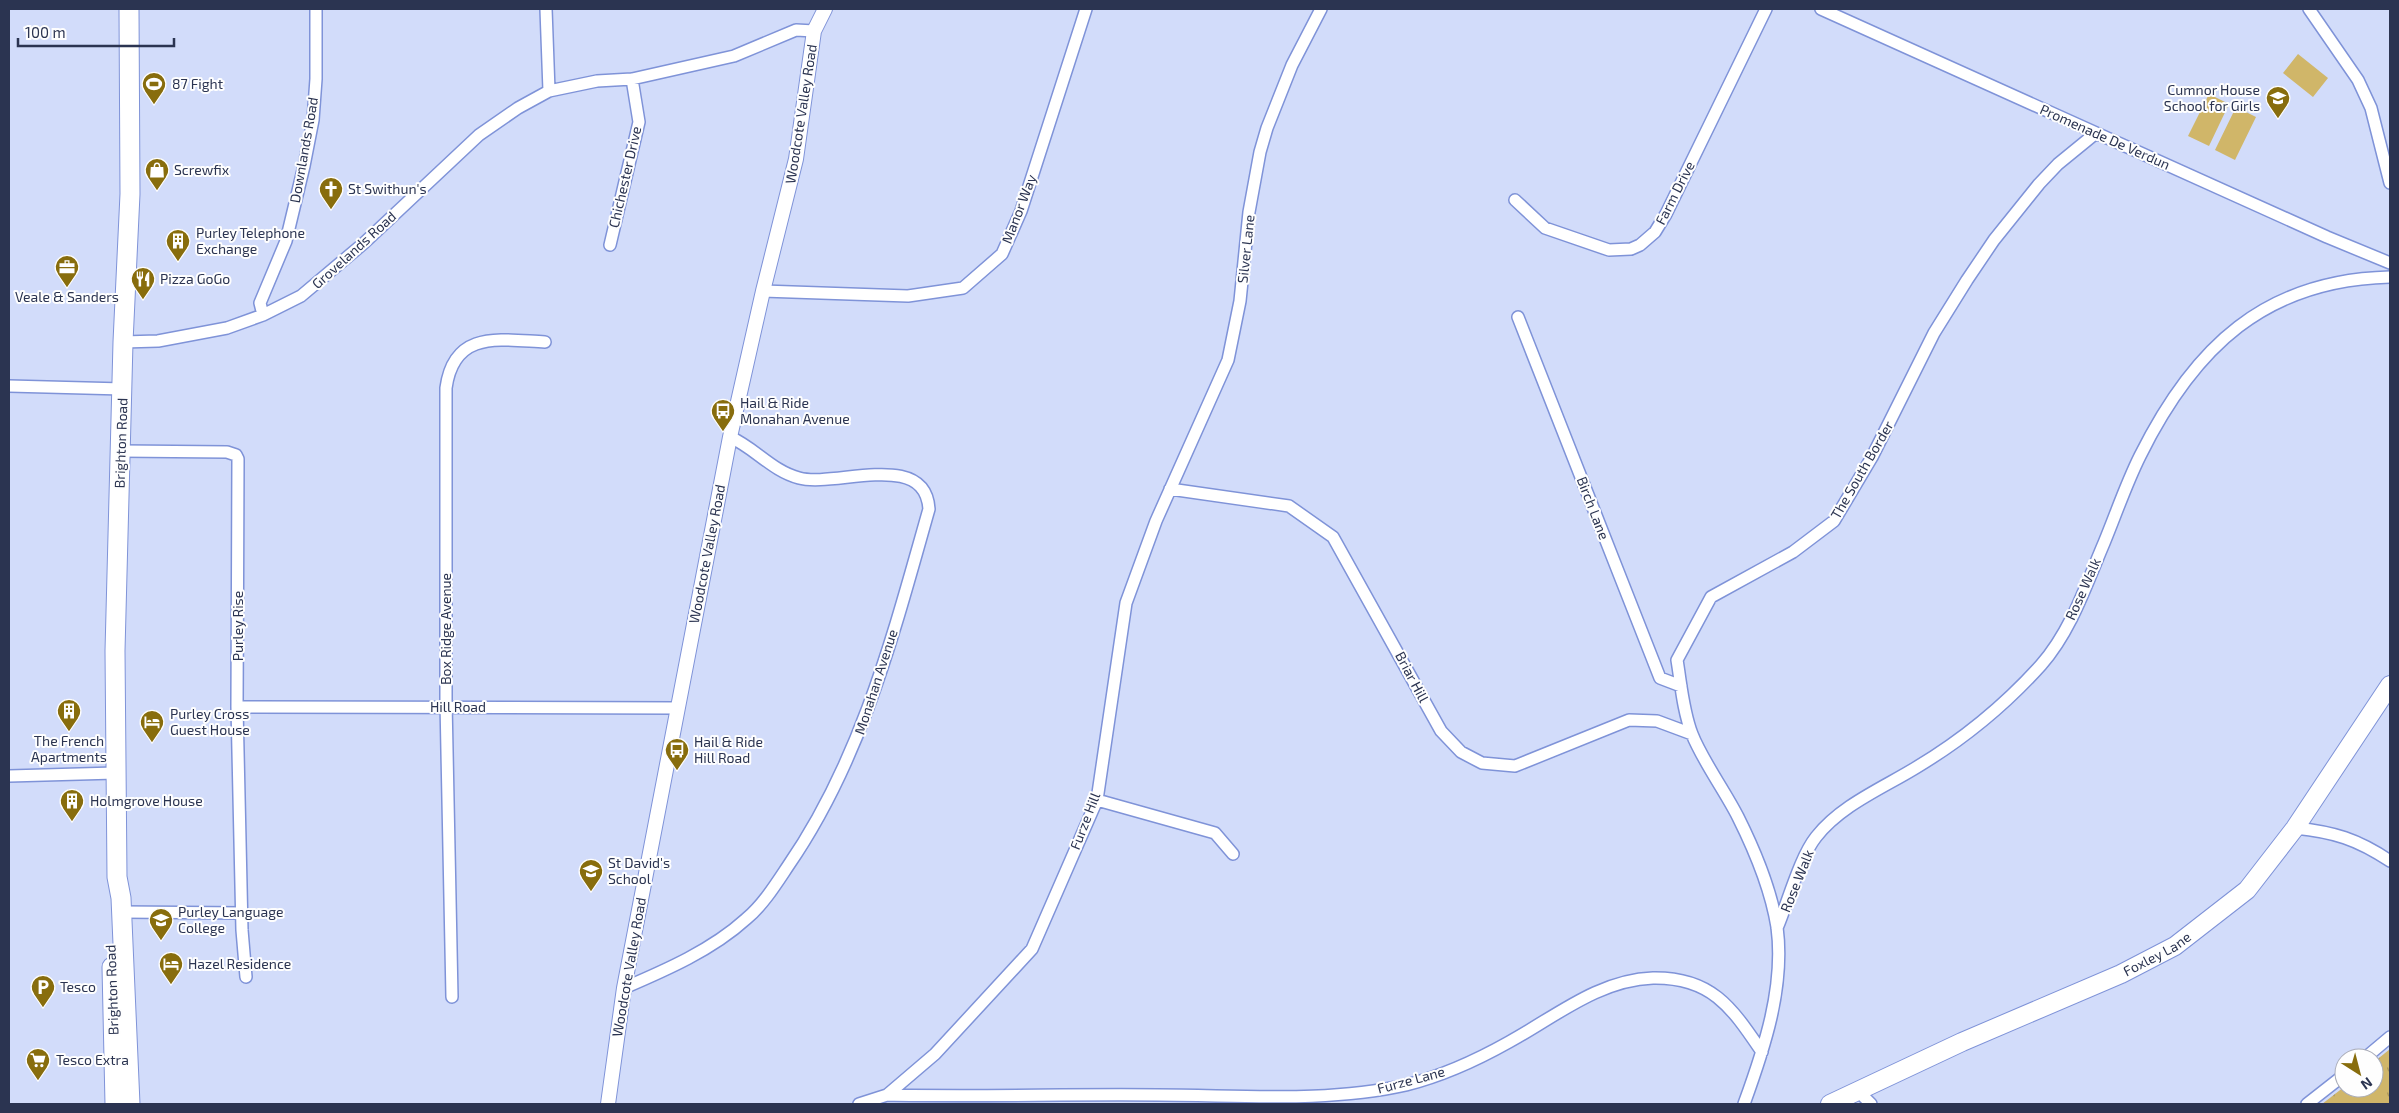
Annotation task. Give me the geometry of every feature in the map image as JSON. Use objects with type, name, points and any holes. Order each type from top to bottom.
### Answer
[{"type":"highway","name":"Brighton Road","points":[[129,9],[130,194],[123,342],[115,651],[115,773],[117,877],[122,912],[130,1104]]},
{"type":"highway","name":"Brighton Road","points":[[115,1104],[110,898],[117,877]]},
{"type":"main road","name":"Foxley Lane","points":[[1830,1104],[1962,1042],[2121,974],[2175,946],[2247,890],[2295,828],[2390,685]]},
{"type":"street","name":"Downlands Road","points":[[263,315],[260,303],[286,241],[313,120],[316,79],[316,9]]},
{"type":"street","points":[[546,9],[549,91]]},
{"type":"street","name":"Woodcote Valley Road","points":[[608,1104],[624,988],[730,437],[763,290],[796,159],[814,31],[825,9]]},
{"type":"street","name":"Manor Way","points":[[763,290],[908,296],[963,288],[996,260],[1002,254],[1020,211],[1086,9]]},
{"type":"street","name":"Silver Lane","points":[[1170,489],[1189,451],[1228,360],[1240,301],[1249,212],[1260,152],[1292,65],[1321,9]]},
{"type":"street","name":"Farm Drive","points":[[1515,200],[1546,228],[1609,250],[1631,249],[1649,239],[1666,214],[1766,9]]},
{"type":"street","name":"Promenade De Verdun","points":[[1821,9],[2390,264]]},
{"type":"street","points":[[2309,9],[2358,80],[2371,108],[2390,183]]},
{"type":"street","name":"Grovelands Road","points":[[123,342],[206,334],[263,315],[301,296],[317,285],[364,244],[478,135],[518,108],[549,91],[598,81],[632,79],[734,56],[796,30],[814,31]]},
{"type":"street","name":"Chichester Drive","points":[[610,245],[639,122],[632,79]]},
{"type":"street","name":"The South Border","points":[[1744,1104],[1762,1052],[1774,1003],[1777,968],[1777,928],[1766,880],[1738,818],[1692,734],[1677,660],[1711,597],[1793,552],[1834,521],[1872,457],[1934,333],[1966,280],[1994,240],[2039,184],[2058,164],[2096,133]]},
{"type":"street","name":"Rose Walk","points":[[1777,928],[1805,857],[1815,837],[1846,810],[1961,738],[2015,690],[2053,650],[2072,617],[2140,457],[2168,406],[2206,356],[2244,322],[2291,296],[2343,280],[2390,277]]},
{"type":"street","name":"Birch Lane","points":[[1518,317],[1660,678],[1681,686]]},
{"type":"street","name":"Box Ridge Avenue","points":[[452,997],[446,708],[447,378],[460,354],[482,341],[545,342]]},
{"type":"street","points":[[9,386],[123,389]]},
{"type":"street","name":"Monahan Avenue","points":[[624,988],[701,951],[746,919],[763,901],[804,844],[829,799],[858,738],[889,645],[929,508],[922,485],[907,477],[889,475],[801,479],[786,474],[745,443],[730,437]]},
{"type":"street","name":"Purley Rise","points":[[121,451],[227,452],[236,455],[238,492],[237,707],[242,913],[246,977]]},
{"type":"street","name":"Briar Hill","points":[[1170,489],[1289,506],[1333,537],[1441,731],[1461,752],[1482,763],[1515,766],[1629,720],[1658,722],[1692,734]]},
{"type":"street","name":"Furze Hill","points":[[887,1095],[935,1054],[1032,950],[1097,800],[1126,603],[1170,489]]},
{"type":"street","name":"Hill Road","points":[[237,707],[678,708]]},
{"type":"street","points":[[9,776],[115,773]]},
{"type":"street","points":[[1097,800],[1215,833],[1233,854]]},
{"type":"street","points":[[2295,828],[2328,832],[2367,846],[2390,861]]},
{"type":"street","points":[[122,912],[242,913]]},
{"type":"street","name":"Furze Lane","points":[[859,1104],[887,1095],[1270,1096],[1344,1094],[1380,1090],[1424,1080],[1465,1064],[1509,1042],[1594,993],[1633,980],[1653,978],[1685,982],[1716,994],[1730,1007],[1762,1052]]},
{"type":"street","points":[[2377,1048],[2390,1037]]},
{"type":"street","points":[[2307,1104],[2334,1084]]},
{"type":"street","points":[[1858,1091],[1871,1104]]},
{"type":"green space","points":[[2298,54],[2328,78],[2313,97],[2283,73]]},
{"type":"green space","points":[[2209,94],[2229,104],[2209,146],[2188,136]]},
{"type":"green space","points":[[2236,107],[2256,117],[2235,160],[2215,150]]},
{"type":"green space","points":[[2390,1049],[2390,1104],[2322,1104],[2334,1095],[2334,1098],[2384,1098],[2384,1054]]},
{"type":"place","name":"87 Fight","points":[[154,105]]},
{"type":"place","name":"Cumnor House School for Girls","points":[[2278,119]]},
{"type":"place","name":"Screwfix","points":[[157,191]]},
{"type":"place","name":"St Swithun's","points":[[331,210]]},
{"type":"place","name":"Purley Telephone Exchange","points":[[178,262]]},
{"type":"place","name":"Veale & Sanders","points":[[67,288]]},
{"type":"place","name":"Pizza GoGo","points":[[143,300]]},
{"type":"place","name":"Hail & Ride Monahan Avenue","points":[[723,432]]},
{"type":"place","name":"The French Apartments","points":[[69,732]]},
{"type":"place","name":"Purley Cross Guest House","points":[[152,743]]},
{"type":"place","name":"Hail & Ride Hill Road","points":[[677,771]]},
{"type":"place","name":"Holmgrove House","points":[[72,822]]},
{"type":"place","name":"St David's School","points":[[591,892]]},
{"type":"place","name":"Purley Language College","points":[[161,941]]},
{"type":"place","name":"Hazel Residence","points":[[171,985]]},
{"type":"place","name":"Tesco","points":[[43,1008]]},
{"type":"place","name":"Tesco Extra","points":[[38,1081]]}]
